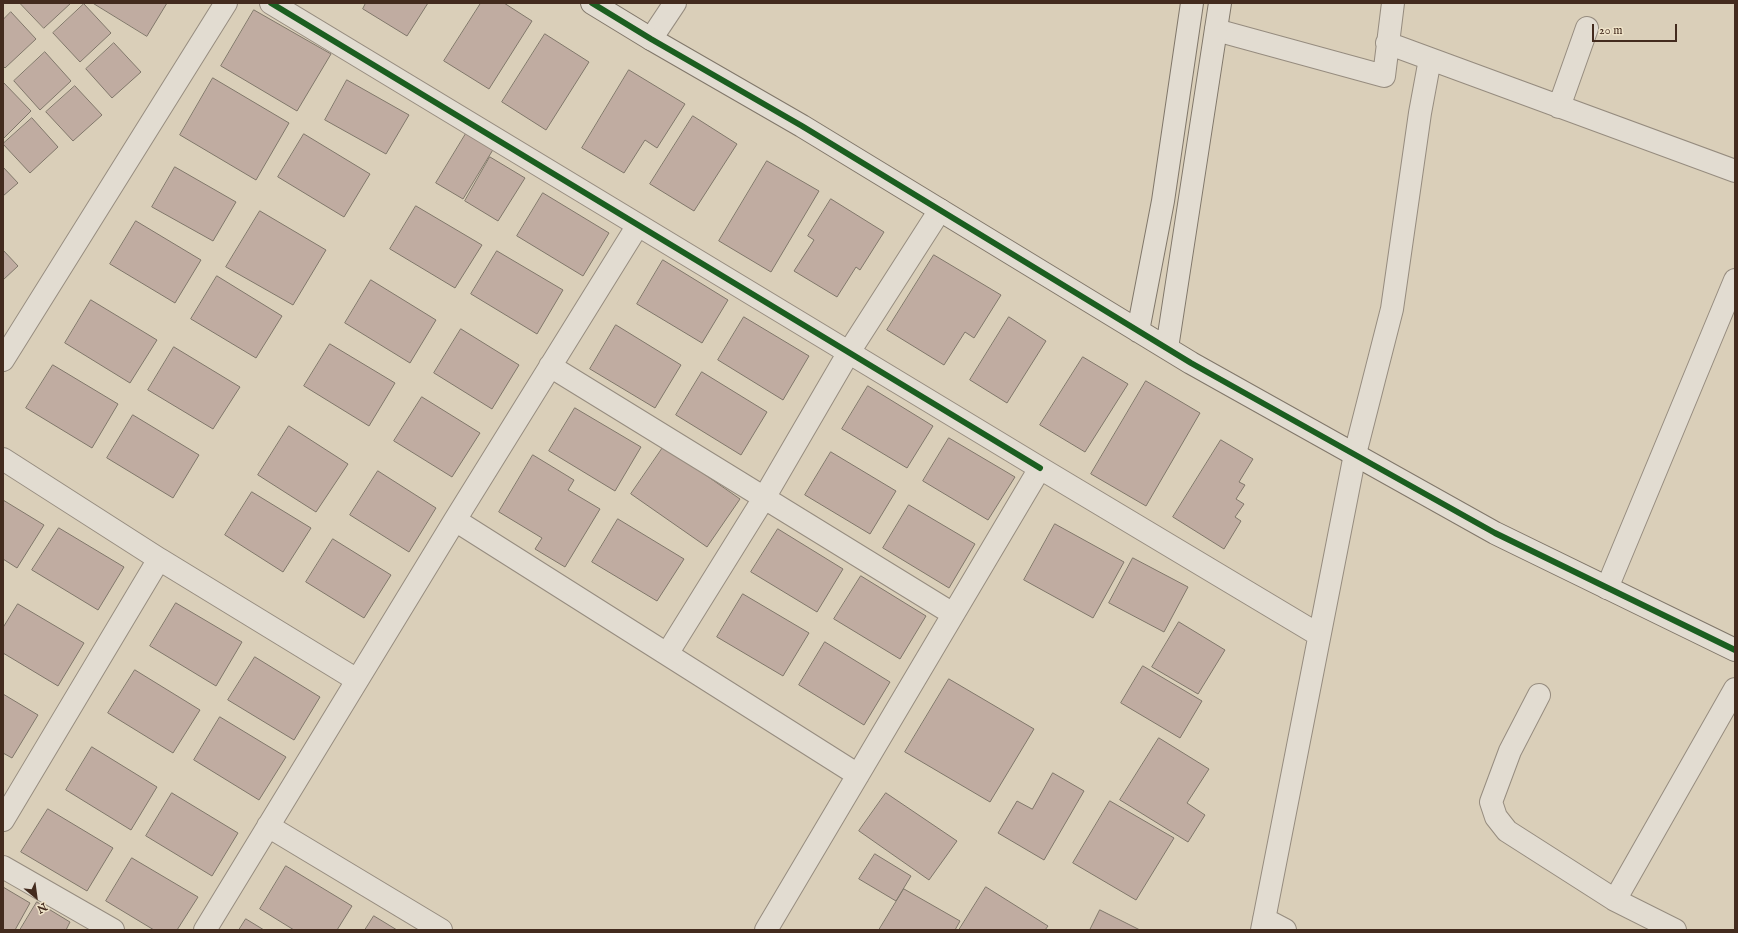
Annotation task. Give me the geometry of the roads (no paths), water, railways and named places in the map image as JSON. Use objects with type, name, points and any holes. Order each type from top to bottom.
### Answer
[{"type":"street","points":[[3,360],[226,3]]},
{"type":"street","points":[[271,3],[1319,635]]},
{"type":"street","points":[[592,3],[651,39],[802,126],[1167,348],[1494,533],[1735,650]]},
{"type":"street","points":[[651,39],[675,3]]},
{"type":"street","points":[[1138,331],[1164,201],[1192,3]]},
{"type":"street","points":[[1167,348],[1220,3]]},
{"type":"street","points":[[1216,30],[1384,76],[1393,3]]},
{"type":"street","points":[[1558,107],[1587,28]]},
{"type":"street","points":[[1387,43],[1735,171]]},
{"type":"street","points":[[1285,930],[1263,925],[1355,454],[1392,309],[1420,113],[1430,59]]},
{"type":"street","points":[[667,654],[764,498],[849,352],[940,210]]},
{"type":"street","points":[[205,930],[455,520],[638,225]]},
{"type":"street","points":[[1607,588],[1735,280]]},
{"type":"street","points":[[550,366],[953,614]]},
{"type":"street","points":[[3,459],[159,560],[357,680]]},
{"type":"street","points":[[766,930],[1040,468]]},
{"type":"street","points":[[455,520],[858,775]]},
{"type":"street","points":[[3,820],[159,560]]},
{"type":"street","points":[[1615,900],[1735,689]]},
{"type":"street","points":[[1539,695],[1510,751],[1491,802],[1496,817],[1507,831],[1615,900],[1675,930]]},
{"type":"street","points":[[268,826],[440,930]]},
{"type":"street","points":[[3,868],[113,930]]}]
